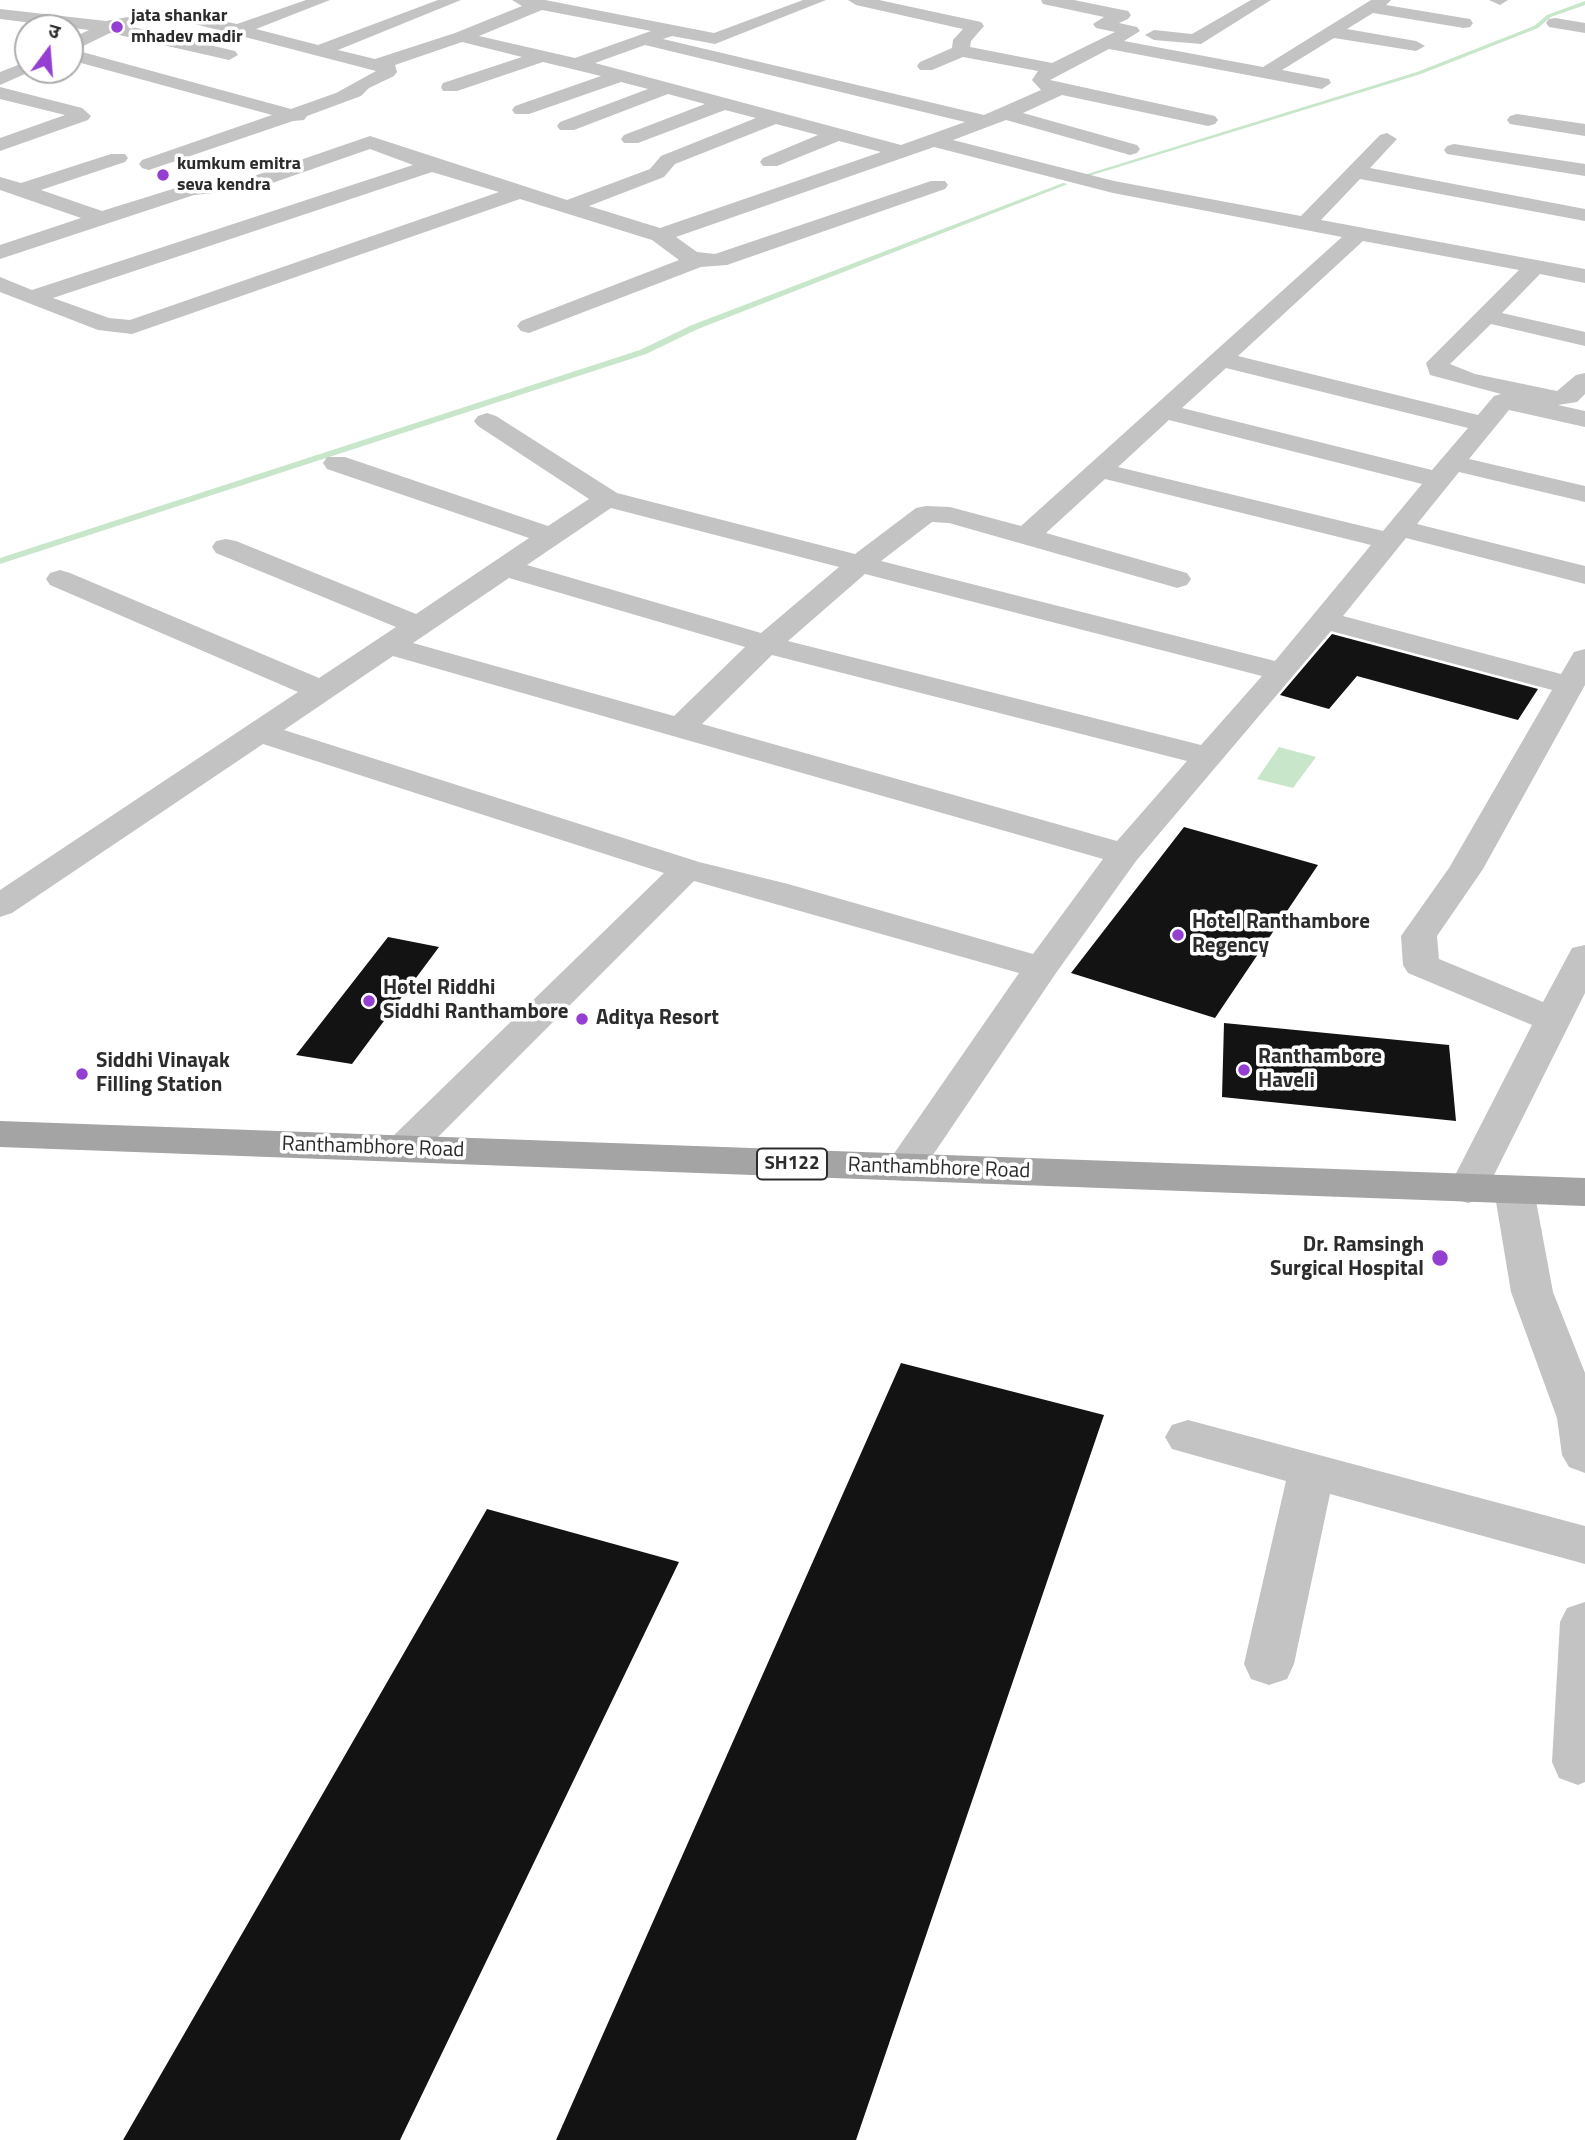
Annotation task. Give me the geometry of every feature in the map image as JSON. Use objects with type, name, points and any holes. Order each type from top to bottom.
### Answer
[{"type":"main road","name":"Ranthambhore Road","points":[[0,1134],[1585,1192]]},
{"type":"street","points":[[84,39],[152,0]]},
{"type":"street","points":[[238,30],[322,0]]},
{"type":"street","points":[[320,50],[453,0]]},
{"type":"street","points":[[520,0],[594,13],[705,38],[724,38],[818,0]]},
{"type":"street","points":[[856,0],[975,26],[962,40],[961,51]]},
{"type":"street","points":[[1050,0],[1195,40],[1263,0]]},
{"type":"street","points":[[594,13],[630,3]]},
{"type":"street","points":[[379,64],[461,37],[541,4]]},
{"type":"street","points":[[1265,72],[1377,4],[1464,23]]},
{"type":"street","points":[[1142,5],[1105,43],[1060,65],[1041,80],[1046,86],[1208,120]]},
{"type":"street","points":[[187,17],[212,9]]},
{"type":"street","points":[[0,14],[112,25],[229,55]]},
{"type":"street","points":[[112,25],[155,15],[187,17],[388,68],[388,72],[362,84],[354,92],[149,164]]},
{"type":"street","points":[[1555,23],[1585,28]]},
{"type":"street","points":[[276,39],[312,27]]},
{"type":"street","points":[[576,64],[671,30]]},
{"type":"street","points":[[1331,32],[1416,46]]},
{"type":"street","points":[[461,37],[749,109],[777,104],[838,134],[900,151]]},
{"type":"street","points":[[645,40],[984,121]]},
{"type":"street","points":[[1105,43],[1322,83]]},
{"type":"street","points":[[926,66],[961,51],[1060,65],[1095,66]]},
{"type":"street","points":[[450,87],[542,56]]},
{"type":"street","points":[[84,58],[323,124]]},
{"type":"street","points":[[522,110],[620,76]]},
{"type":"street","points":[[565,208],[657,173],[668,160],[818,81]]},
{"type":"street","points":[[567,126],[668,88]]},
{"type":"street","points":[[660,234],[933,141],[1005,114],[1060,89]]},
{"type":"street","points":[[0,93],[81,116],[0,145]]},
{"type":"street","points":[[631,139],[726,103]]},
{"type":"street","points":[[1005,114],[1130,149]]},
{"type":"street","points":[[1517,120],[1585,131]]},
{"type":"street","points":[[344,131],[432,165],[517,193],[660,234],[699,260]]},
{"type":"street","points":[[770,162],[838,134]]},
{"type":"street","points":[[1305,224],[1387,139]]},
{"type":"street","points":[[933,141],[1055,175],[1534,268],[1583,274]]},
{"type":"street","points":[[0,252],[192,189],[248,185],[370,142]]},
{"type":"street","points":[[1454,150],[1585,170]]},
{"type":"street","points":[[22,190],[118,158]]},
{"type":"street","points":[[31,298],[432,165]]},
{"type":"street","points":[[1356,172],[1585,215]]},
{"type":"street","points":[[0,183],[102,218]]},
{"type":"street","points":[[529,326],[699,260],[719,260],[937,185]]},
{"type":"street","points":[[0,284],[106,325],[132,327],[517,193]]},
{"type":"street","points":[[1026,537],[1358,234]]},
{"type":"street","points":[[1534,268],[1438,363],[1439,370],[1585,419]]},
{"type":"street","points":[[1486,316],[1585,339]]},
{"type":"street","points":[[1220,359],[1483,424]]},
{"type":"street","points":[[1507,395],[1568,397],[1585,380]]},
{"type":"street","points":[[904,1168],[1041,968],[1124,854],[1326,621],[1507,395]]},
{"type":"street","points":[[1163,411],[1446,471],[1585,494]]},
{"type":"street","points":[[487,421],[607,499],[1282,672]]},
{"type":"street","points":[[335,463],[552,537]]},
{"type":"street","points":[[1098,470],[1585,575]]},
{"type":"street","points":[[0,906],[607,499]]},
{"type":"street","points":[[680,728],[766,644],[859,564],[926,514],[950,515],[1177,579]]},
{"type":"street","points":[[226,547],[419,626]]},
{"type":"street","points":[[506,568],[766,644],[1210,757]]},
{"type":"street","points":[[60,579],[323,691]]},
{"type":"street","points":[[1326,621],[1577,671],[1466,869],[1419,936],[1421,965],[1553,1020]]},
{"type":"street","points":[[391,646],[1124,854]]},
{"type":"street","points":[[261,733],[687,869],[776,891],[1041,968]]},
{"type":"street","points":[[403,1149],[687,869]]},
{"type":"street","points":[[1468,1189],[1585,956]]},
{"type":"street","points":[[1514,1190],[1532,1292],[1577,1393],[1585,1455]]},
{"type":"street","points":[[1188,1437],[1585,1545]]},
{"type":"street","points":[[1269,1664],[1312,1471]]},
{"type":"street","points":[[1578,1762],[1585,1622]]},
{"type":"shaded area","points":[[1279,747],[1316,757],[1293,788],[1257,779]]},
{"type":"building","points":[[1332,634],[1538,689],[1518,720],[1357,676],[1329,709],[1280,695]]},
{"type":"building","points":[[1184,827],[1318,865],[1215,1018],[1071,973]]},
{"type":"building","name":"Hotel Riddhi Siddhi Ranthambore","points":[[388,937],[439,947],[352,1064],[296,1055]]},
{"type":"building","points":[[1224,1023],[1449,1045],[1456,1121],[1222,1097]]},
{"type":"building","points":[[901,1363],[1104,1415],[856,2140],[556,2140]]},
{"type":"building","points":[[487,1509],[679,1562],[400,2140],[123,2140]]},
{"type":"waterway","points":[[1087,175],[1419,73],[1536,27],[1549,16],[1585,3]]},
{"type":"waterway","points":[[0,561],[643,352],[695,327],[1065,184]]},
{"type":"place","name":"jata shankar mhadev madir","points":[[117,27]]},
{"type":"place","name":"kumkum emitra seva kendra","points":[[163,175]]},
{"type":"place","name":"Hotel Ranthambore Regency","points":[[1178,935]]},
{"type":"place","name":"Hotel Riddhi Siddhi Ranthambore","points":[[369,1001]]},
{"type":"place","name":"Aditya Resort","points":[[582,1019]]},
{"type":"place","name":"Ranthambore Haveli","points":[[1244,1070]]},
{"type":"place","name":"Siddhi Vinayak Filling Station","points":[[82,1074]]},
{"type":"place","name":"Dr. Ramsingh Surgical Hospital","points":[[1440,1258]]}]
